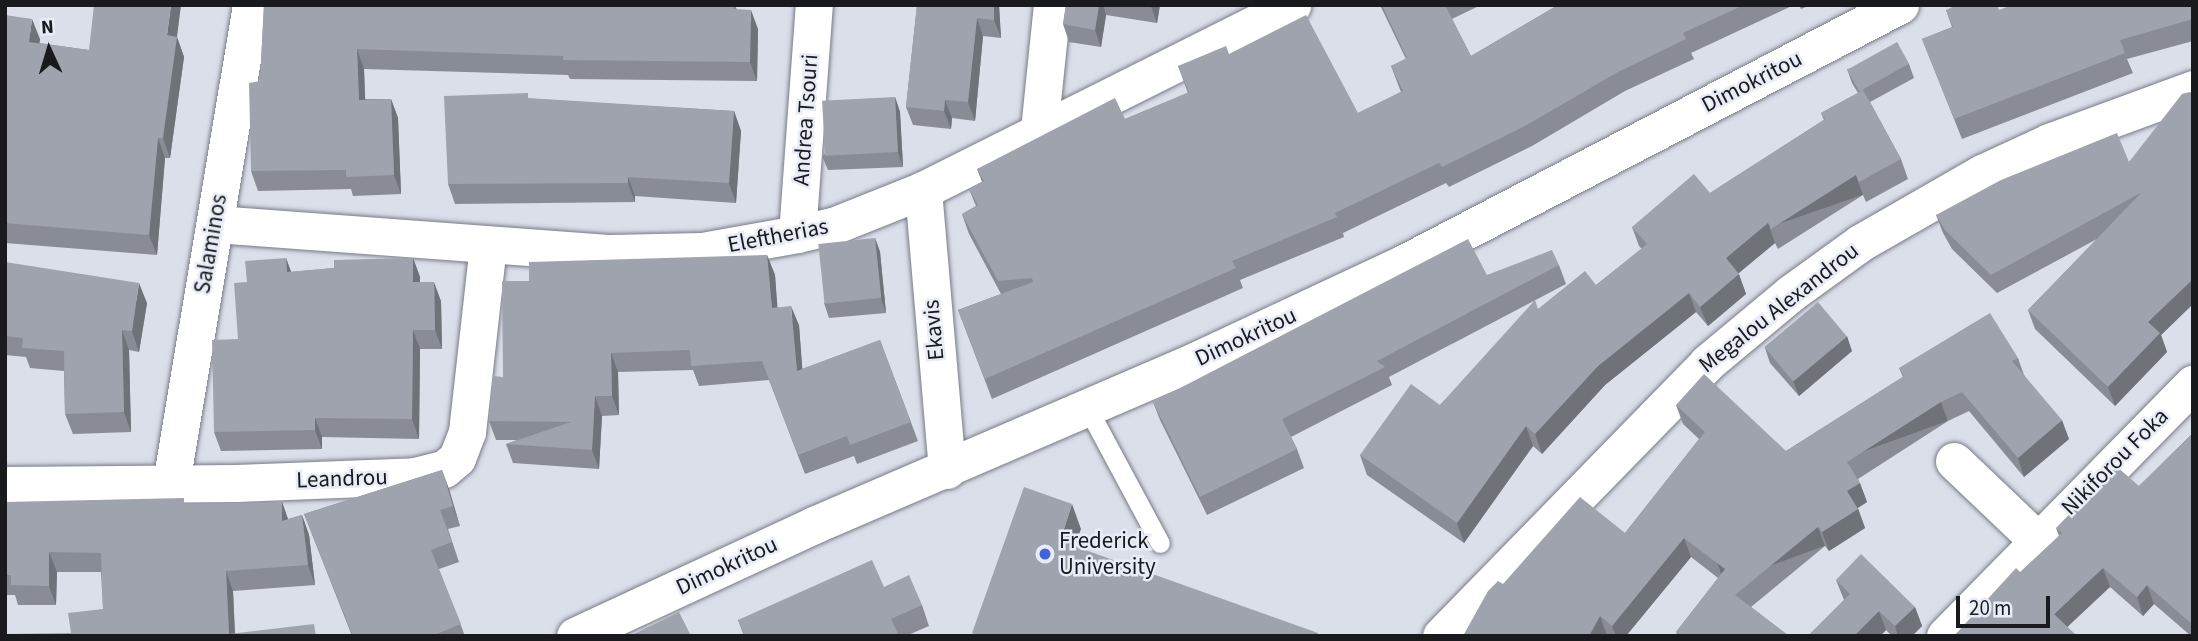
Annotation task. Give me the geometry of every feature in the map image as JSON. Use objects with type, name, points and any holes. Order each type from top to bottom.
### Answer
[{"type":"street","name":"Salaminos","points":[[171,483],[251,5]]},
{"type":"street","name":"Andrea Tsouri","points":[[797,234],[814,5]]},
{"type":"street","points":[[1039,130],[1052,5]]},
{"type":"street","name":"Eleftherias","points":[[215,224],[488,246],[655,253],[713,249],[797,234],[833,226],[923,190],[1292,5]]},
{"type":"street","name":"Dimokritou","points":[[575,636],[814,525],[1088,409],[1406,262],[1900,5]]},
{"type":"street","name":"Megalou Alexandrou","points":[[1441,636],[1707,363],[1801,286],[1906,215],[1982,173],[2049,142],[2193,89]]},
{"type":"street","name":"Ekavis","points":[[923,190],[947,470]]},
{"type":"street","name":"Leandrou","points":[[5,485],[415,476],[444,469],[457,458],[467,432],[488,246]]},
{"type":"street","name":"Nikiforou Foka","points":[[1945,636],[2193,384]]},
{"type":"street","points":[[1954,461],[2038,541]]},
{"type":"lane","points":[[1088,409],[1160,543]]},
{"type":"building","points":[[94,5],[171,5],[167,35],[177,37],[163,138],[158,138],[149,235],[5,223],[5,15],[32,19],[29,42],[89,50]]},
{"type":"building","points":[[264,5],[733,5],[733,9],[751,10],[750,62],[563,60],[563,56],[357,49],[359,100],[391,99],[394,175],[346,177],[346,170],[251,171],[249,83],[260,81]]},
{"type":"building","points":[[917,5],[994,5],[994,20],[977,18],[968,102],[945,100],[944,111],[906,107]]},
{"type":"building","points":[[1066,5],[1099,5],[1095,30],[1063,24]]},
{"type":"building","points":[[1382,5],[1445,5],[1471,56],[1558,5],[1744,5],[1683,33],[1686,39],[1618,72],[1525,126],[1442,167],[1439,163],[1335,213],[1337,217],[1232,261],[1236,268],[985,379],[958,310],[1033,282],[1032,278],[998,281],[962,214],[978,205],[969,189],[984,181],[977,169],[1115,98],[1125,119],[1189,92],[1178,66],[1226,46],[1229,54],[1306,15],[1358,113],[1403,91],[1391,66],[1407,58]]},
{"type":"building","points":[[1957,5],[1997,5],[1999,10],[2012,5],[2193,5],[2193,19],[2120,40],[2125,53],[1954,119],[1922,39],[1953,27],[1946,10]]},
{"type":"building","points":[[1897,42],[1909,64],[1859,91],[1847,70]]},
{"type":"building","points":[[1863,90],[1901,159],[1859,182],[1856,175],[1771,229],[1768,223],[1726,258],[1739,274],[1700,307],[1689,293],[1598,366],[1535,434],[1526,426],[1457,523],[1360,455],[1411,384],[1440,405],[1535,300],[1538,309],[1585,271],[1596,285],[1647,244],[1632,227],[1694,174],[1710,193],[1825,119],[1821,113]]},
{"type":"building","points":[[528,93],[528,98],[734,111],[729,183],[628,177],[628,183],[448,184],[444,96]]},
{"type":"building","points":[[2182,94],[2193,94],[2193,279],[2148,322],[2160,333],[2108,387],[2028,310],[2142,192],[1991,275],[1945,230],[1936,215],[2001,180],[2117,133],[2129,162]]},
{"type":"building","points":[[895,97],[898,152],[825,156],[822,101]]},
{"type":"building","points":[[875,238],[881,298],[825,304],[818,244]]},
{"type":"building","points":[[1468,239],[1487,275],[1552,250],[1559,265],[1377,361],[1385,367],[1282,419],[1297,449],[1200,497],[1153,402]]},
{"type":"building","points":[[767,255],[772,308],[791,306],[797,371],[880,340],[911,422],[850,445],[847,436],[798,455],[762,361],[691,366],[690,350],[611,353],[612,396],[595,396],[592,450],[506,444],[571,422],[489,421],[493,376],[503,377],[502,281],[529,281],[529,262]]},
{"type":"building","points":[[286,258],[287,272],[334,268],[334,260],[413,258],[413,282],[434,282],[435,330],[413,330],[412,419],[315,418],[315,430],[214,432],[212,340],[238,339],[234,283],[247,282],[245,261]]},
{"type":"building","points":[[5,262],[139,283],[132,331],[122,330],[124,412],[65,414],[64,351],[22,348],[23,338],[5,336]]},
{"type":"building","points":[[1818,302],[1847,336],[1793,381],[1764,347]]},
{"type":"building","points":[[1990,313],[2018,358],[2012,361],[2062,420],[2018,458],[1962,392],[1941,402],[1847,462],[1860,483],[1847,491],[1858,509],[1822,532],[1818,527],[1735,595],[1789,636],[1682,636],[1676,632],[1725,569],[1684,538],[1612,626],[1600,616],[1589,636],[1463,636],[1488,591],[1498,581],[1503,584],[1580,497],[1625,533],[1705,432],[1676,405],[1704,374],[1786,451],[1904,376],[1899,368]]},
{"type":"building","points":[[2193,433],[2193,625],[2147,585],[2137,597],[2103,568],[2054,614],[2077,636],[1954,636],[2016,568],[2020,572],[2062,533],[2056,528],[2116,466],[2139,486]]},
{"type":"building","points":[[442,470],[453,506],[440,510],[452,542],[431,550],[461,624],[432,636],[353,636],[304,514]]},
{"type":"building","points":[[1024,487],[1072,504],[1060,541],[1318,633],[1317,636],[978,636],[972,633]]},
{"type":"building","points":[[184,498],[184,504],[282,502],[282,521],[302,515],[308,565],[226,571],[229,634],[314,624],[316,636],[5,636],[71,633],[68,613],[103,609],[101,553],[49,552],[49,586],[11,585],[11,575],[5,575],[5,502]]},
{"type":"building","points":[[1861,554],[1915,607],[1895,626],[1879,611],[1854,636],[1808,636],[1850,594],[1836,580]]},
{"type":"building","points":[[872,560],[884,587],[909,575],[922,605],[891,619],[899,636],[745,636],[738,620]]},
{"type":"building","points":[[679,612],[691,636],[630,636]]},
{"type":"place","name":"Frederick University","points":[[1045,554]]}]
